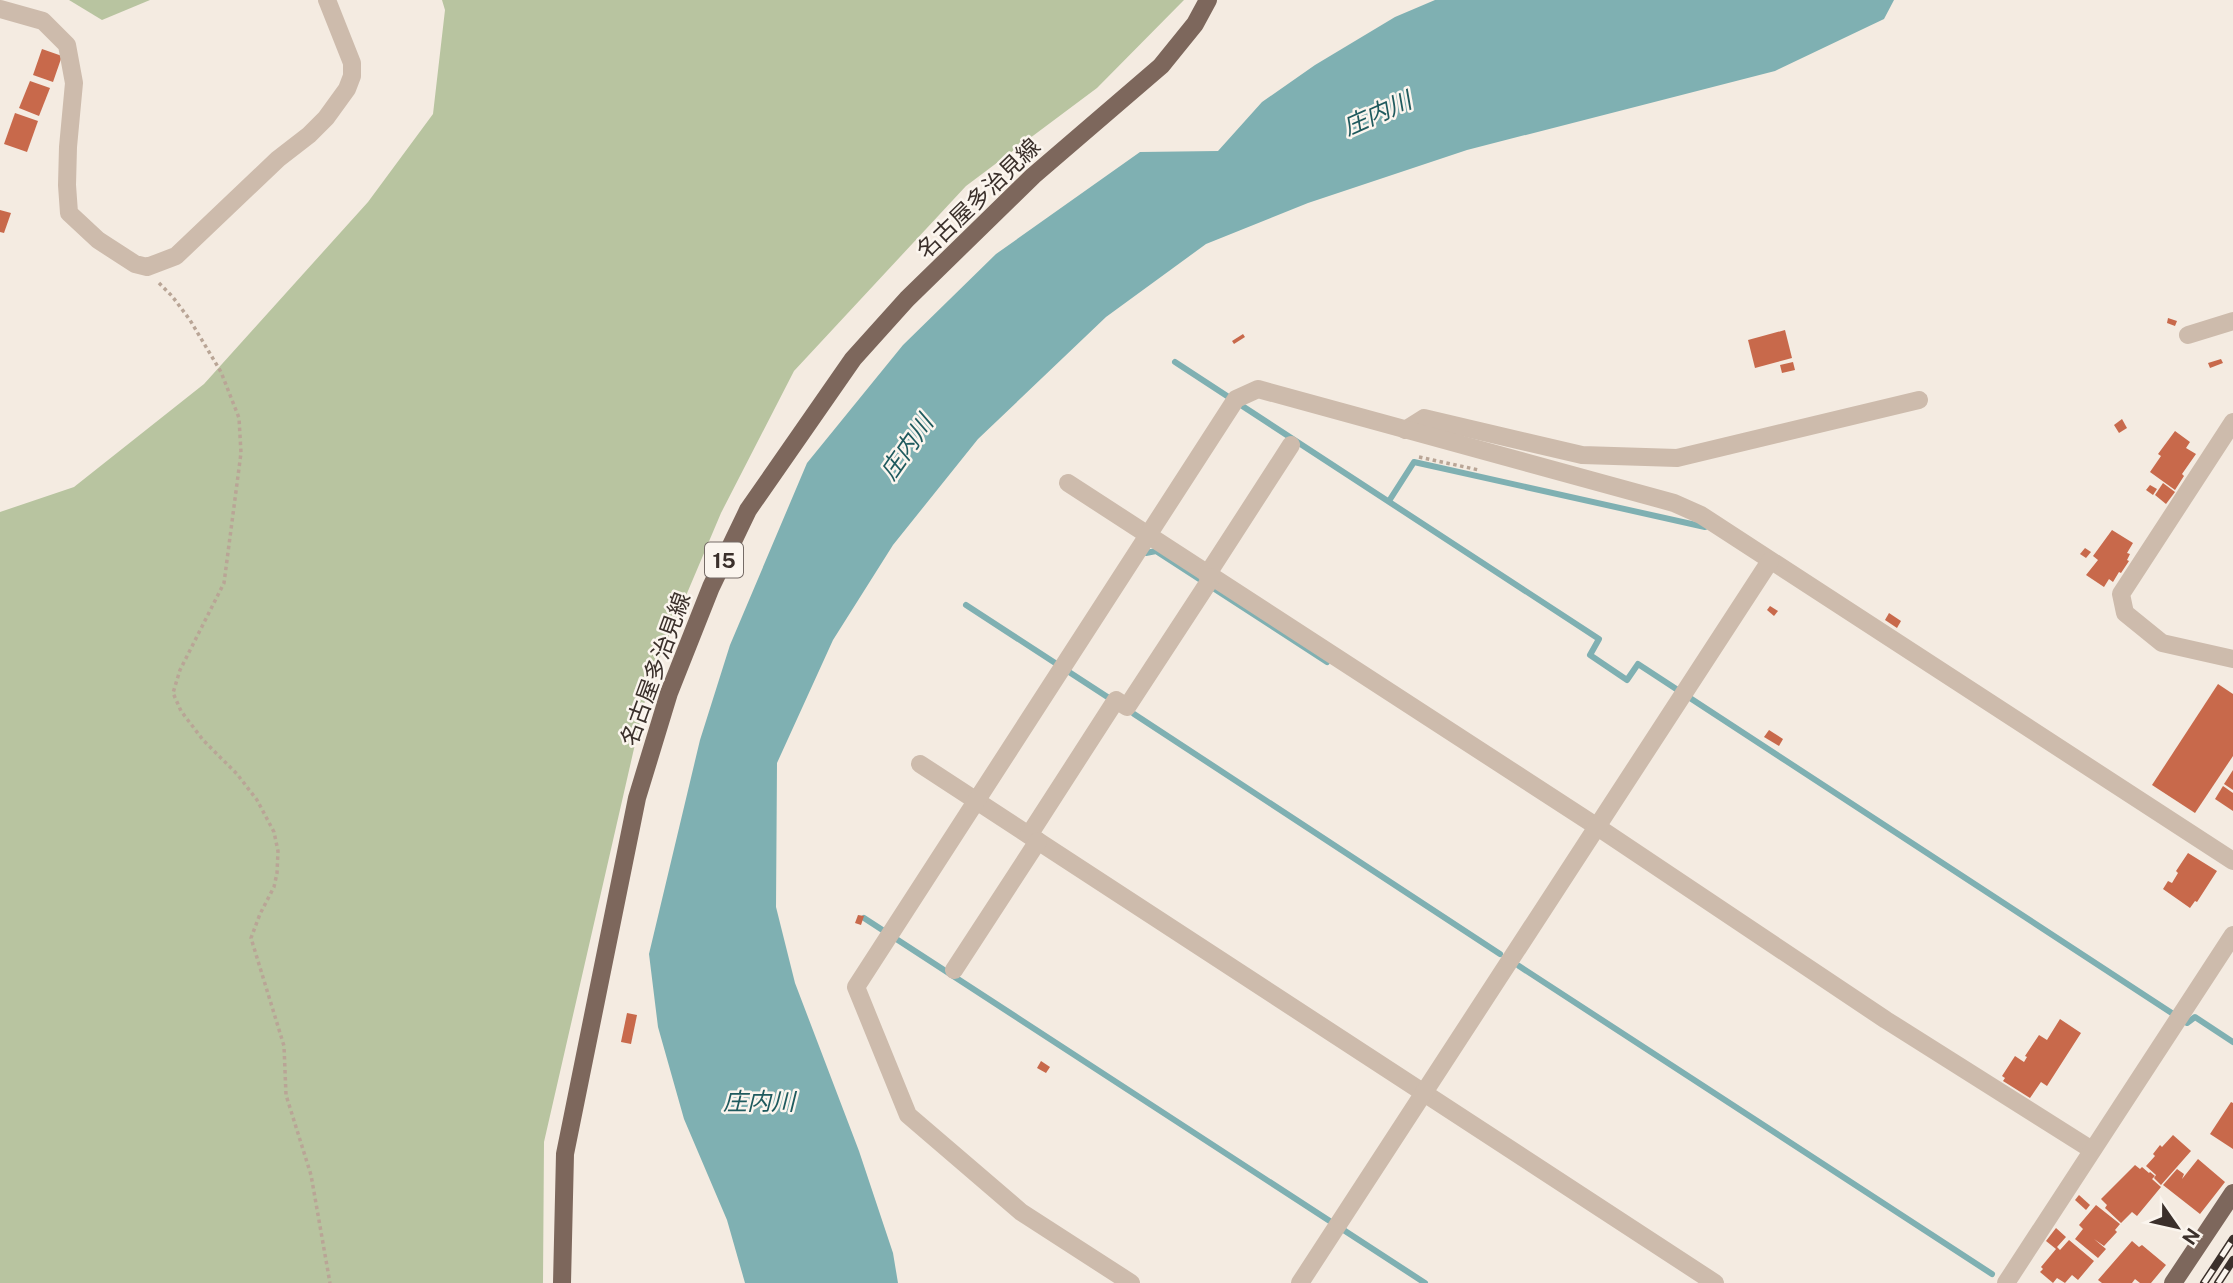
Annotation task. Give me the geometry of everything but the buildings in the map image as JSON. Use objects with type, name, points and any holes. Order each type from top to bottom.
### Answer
[{"type":"main road","name":"名古屋多治見線","points":[[562,1283],[565,1154],[637,798],[674,681],[711,587],[748,510],[853,359],[907,299],[1033,176],[1161,66],[1195,24],[1208,0]]},
{"type":"main road","points":[[2173,1283],[2233,1193]]},
{"type":"street","points":[[0,9],[43,21],[68,45],[74,83],[67,172],[69,213],[98,240],[135,264],[147,267],[176,256],[278,159],[309,135],[348,89],[352,63],[327,0]]},
{"type":"street","points":[[2188,335],[2233,321]]},
{"type":"street","points":[[1131,1283],[1021,1212],[908,1115],[856,987],[1236,399],[1258,389],[1674,503],[1701,515],[2233,861]]},
{"type":"street","points":[[1405,430],[1424,418],[1583,455],[1677,458],[1919,400]]},
{"type":"street","points":[[2233,422],[2121,594],[2124,613],[2162,643],[2233,659]]},
{"type":"street","points":[[954,970],[1116,700],[1127,707],[1292,445]]},
{"type":"street","points":[[1068,482],[1596,825],[1886,1020],[2092,1150]]},
{"type":"street","points":[[1300,1283],[1770,561]]},
{"type":"street","points":[[920,764],[1715,1283]]},
{"type":"street","points":[[2006,1283],[2233,935]]},
{"type":"path","points":[[147,267],[190,320],[221,372],[239,418],[241,453],[224,583],[180,670],[173,693],[180,712],[237,774],[257,800],[274,832],[278,851],[274,887],[251,938],[284,1046],[286,1096],[311,1175],[330,1283]]},
{"type":"green space","points":[[69,0],[150,0],[102,20]]},
{"type":"green space","points":[[442,0],[1184,0],[1097,88],[966,186],[794,371],[721,513],[649,683],[544,1142],[543,1283],[0,1283],[0,512],[74,487],[204,384],[368,202],[433,114],[445,10]]},
{"type":"water","name":"庄内川","points":[[1435,0],[1894,0],[1884,19],[1775,71],[1467,150],[1308,203],[1206,244],[1106,317],[978,439],[893,545],[833,640],[777,763],[776,907],[795,983],[859,1151],[893,1253],[898,1283],[745,1283],[727,1220],[684,1119],[658,1027],[649,954],[700,740],[730,645],[807,463],[903,345],[996,254],[1140,152],[1218,151],[1262,102],[1315,65],[1395,17]]},
{"type":"waterway","points":[[1175,362],[1599,639],[1590,655],[1627,680],[1638,664],[2187,1023],[2195,1017],[2233,1042]]},
{"type":"waterway","points":[[1389,501],[1414,462],[1705,527]]},
{"type":"waterway","points":[[1146,553],[1156,551],[1327,662]]},
{"type":"waterway","points":[[966,605],[1109,698]]},
{"type":"waterway","points":[[1134,714],[1500,954]]},
{"type":"waterway","points":[[864,918],[1425,1283]]},
{"type":"waterway","points":[[1519,966],[1992,1274]]},
{"type":"railway","points":[[2204,1283],[2233,1239]]},
{"type":"railway","points":[[2218,1283],[2233,1260]]}]
